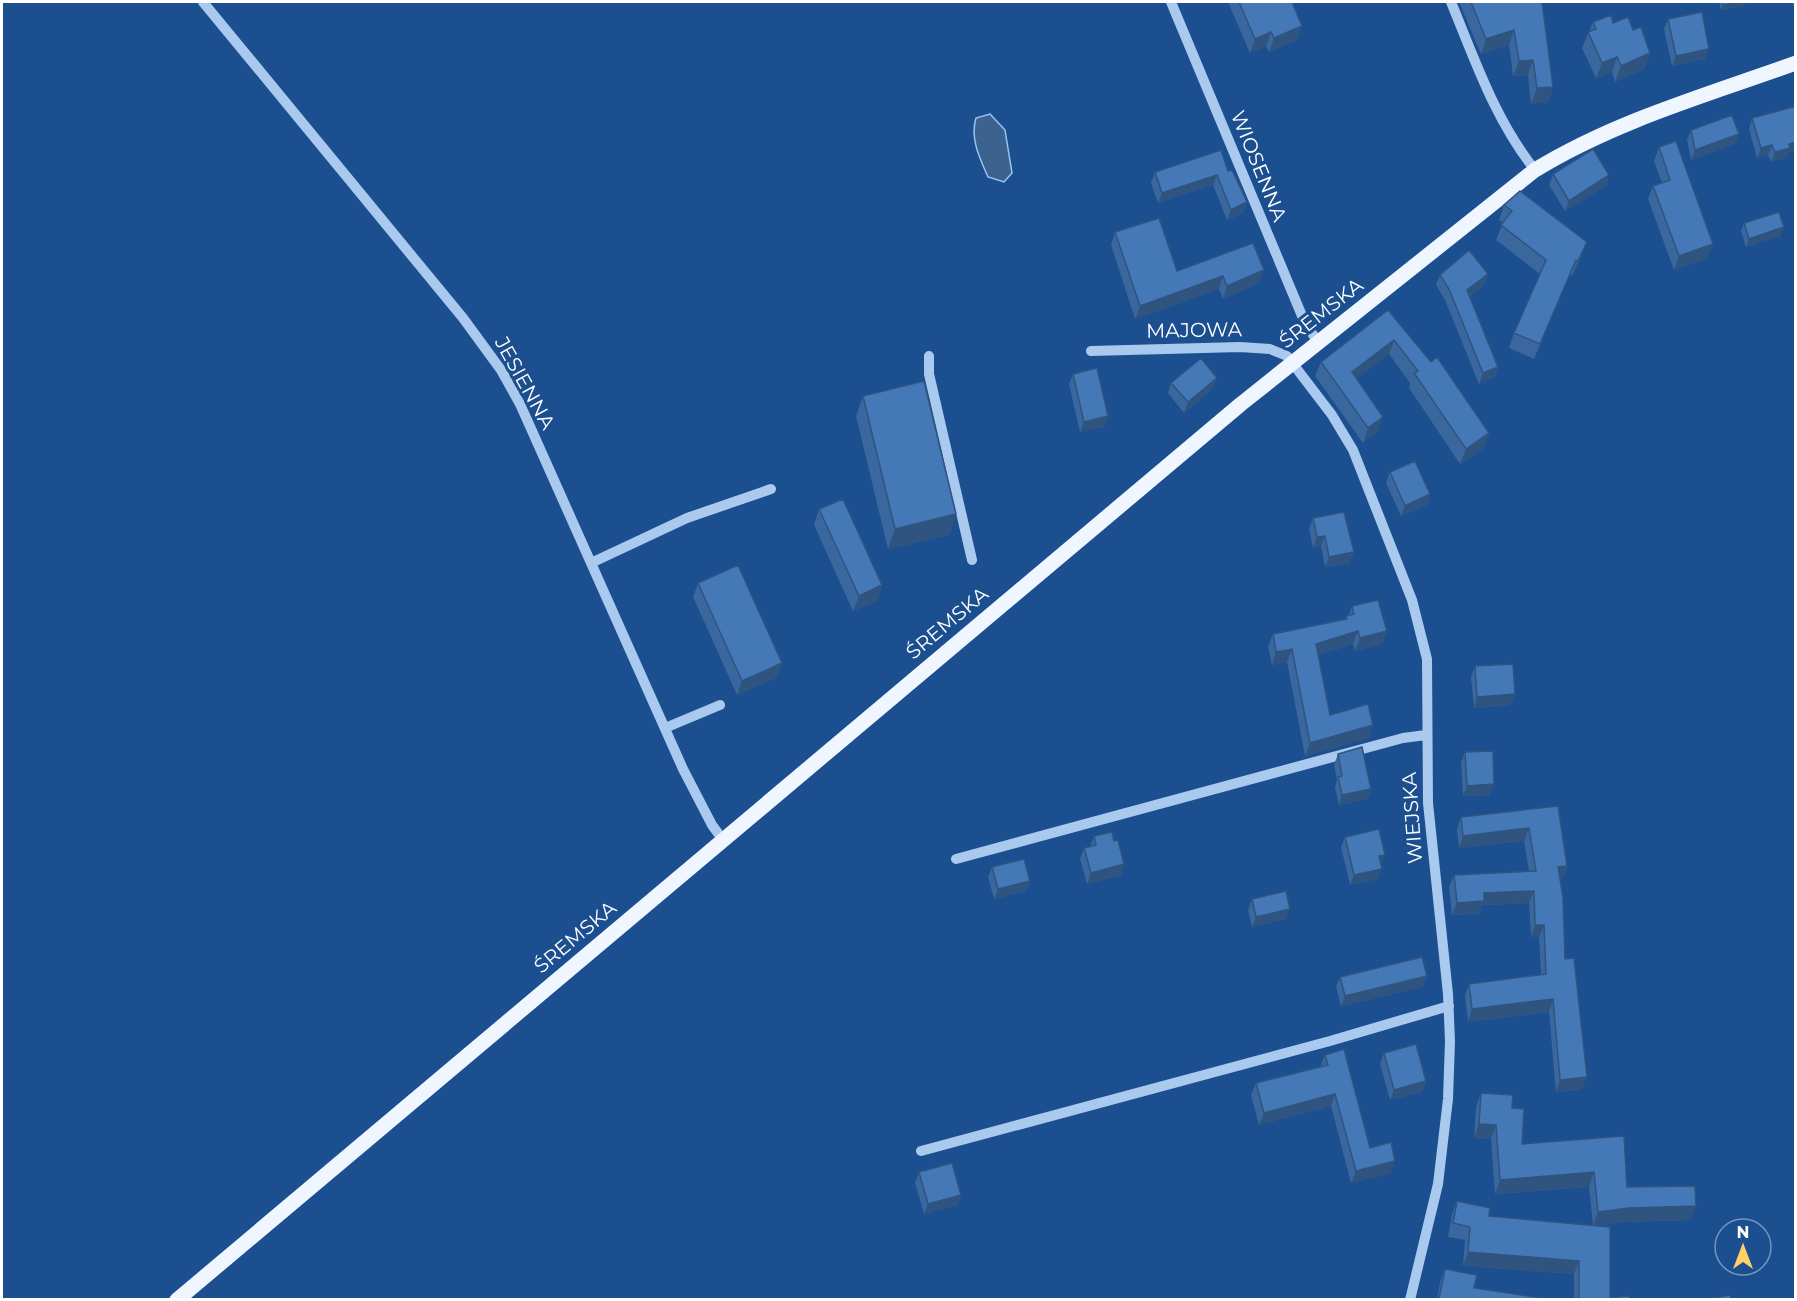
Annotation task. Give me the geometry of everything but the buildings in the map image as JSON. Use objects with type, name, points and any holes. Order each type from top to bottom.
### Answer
[{"type":"main road","name":"ŚREMSKA","points":[[177,1299],[1292,363],[1535,170],[1580,145],[1624,125],[1796,63]]},
{"type":"street","name":"JESIENNA","points":[[203,2],[491,355],[520,404],[665,728],[708,818],[723,840]]},
{"type":"street","name":"WIOSENNA","points":[[1171,2],[1305,323],[1318,342]]},
{"type":"street","points":[[1451,2],[1492,104],[1509,136],[1535,170]]},
{"type":"street","name":"MAJOWA","points":[[1091,351],[1248,347],[1278,350],[1292,363]]},
{"type":"street","points":[[929,357],[929,374],[972,560]]},
{"type":"street","name":"WIEJSKA","points":[[1292,363],[1332,415],[1353,450],[1412,600],[1427,659],[1426,735],[1431,834],[1449,1006],[1449,1079],[1442,1156],[1431,1220],[1410,1299]]},
{"type":"street","points":[[591,563],[687,518],[771,489]]},
{"type":"street","points":[[665,728],[720,705]]},
{"type":"street","points":[[956,859],[1346,753],[1403,738],[1426,735]]},
{"type":"street","points":[[921,1151],[1330,1041],[1449,1006]]},
{"type":"water","points":[[990,114],[1005,130],[1012,173],[1004,182],[988,177],[975,140],[976,118]]}]
